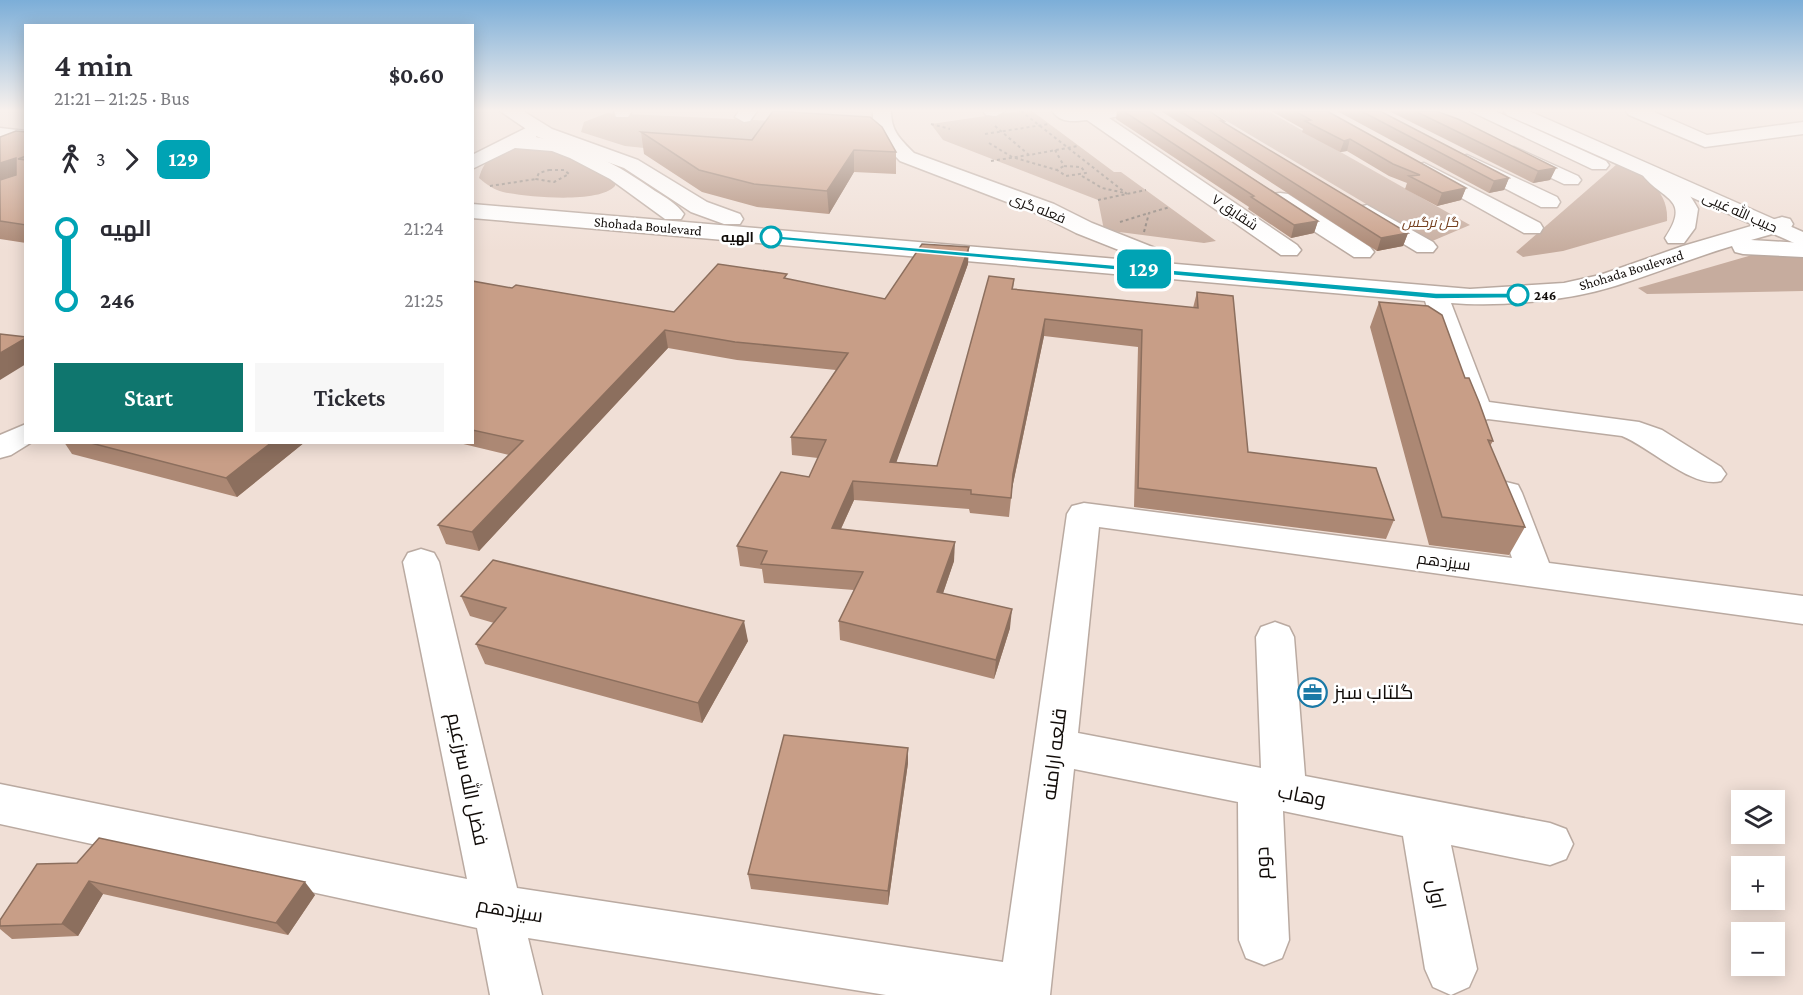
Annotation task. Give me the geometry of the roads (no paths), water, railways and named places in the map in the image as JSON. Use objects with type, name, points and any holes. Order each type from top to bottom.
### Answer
[{"type":"street","points":[[583,157],[615,172],[673,214]]},
{"type":"street","points":[[613,157],[631,164],[699,207],[732,219]]},
{"type":"street","name":"فعله گری","points":[[908,157],[1046,209],[1084,228],[1146,252]]},
{"type":"street","name":"شقایق ۷","points":[[1154,157],[1289,250]]},
{"type":"street","points":[[1460,157],[1549,202]]},
{"type":"street","points":[[1524,157],[1571,180]]},
{"type":"street","points":[[1582,157],[1599,165]]},
{"type":"street","name":"حبیب الله غیبی","points":[[1622,157],[1774,223]]},
{"type":"street","name":"حبیب الله غیبی","points":[[1627,157],[1774,223],[1803,240]]},
{"type":"street","points":[[1409,162],[1532,228]]},
{"type":"street","points":[[1651,172],[1672,188],[1684,201],[1689,214],[1684,245],[1763,246],[1803,250]]},
{"type":"street","points":[[1262,188],[1362,252]]},
{"type":"street","name":"Shohada Boulevard","points":[[481,192],[673,214],[1055,243],[1420,275],[1528,274],[1684,245],[1774,223]]},
{"type":"street","points":[[1354,204],[1425,247]]},
{"type":"street","name":"Shohada Boulevard","points":[[474,211],[1146,252],[1436,296],[1518,295],[1564,290],[1606,281],[1684,245]]},
{"type":"street","points":[[1055,243],[1072,240],[1084,228]]},
{"type":"street","points":[[1436,296],[1535,573]]},
{"type":"street","points":[[1476,409],[1628,428],[1651,437],[1710,474]]},
{"type":"street","points":[[0,448],[24,434]]},
{"type":"street","name":"سیزدهم","points":[[1084,514],[1803,610]]},
{"type":"street","name":"قلعه ارامنه","points":[[1024,993],[1084,514]]},
{"type":"street","name":"فضل الله سرزعیم","points":[[421,562],[516,995]]},
{"type":"street","name":"دوم","points":[[1264,940],[1272,789],[1275,637]]},
{"type":"street","name":"وهاب","points":[[1055,747],[1550,844]]},
{"type":"street","name":"سیزدهم","points":[[0,804],[497,909],[1024,993]]},
{"type":"street","name":"اول","points":[[1424,819],[1451,969]]},
{"type":"place","name":"الهیه","points":[[771,237]]},
{"type":"place","name":"246","points":[[1518,295]]},
{"type":"place","name":"گلتاب سبز","points":[[1313,692]]},
{"type":"park label","name":"گل نرگس","points":[[1430,222]]}]
